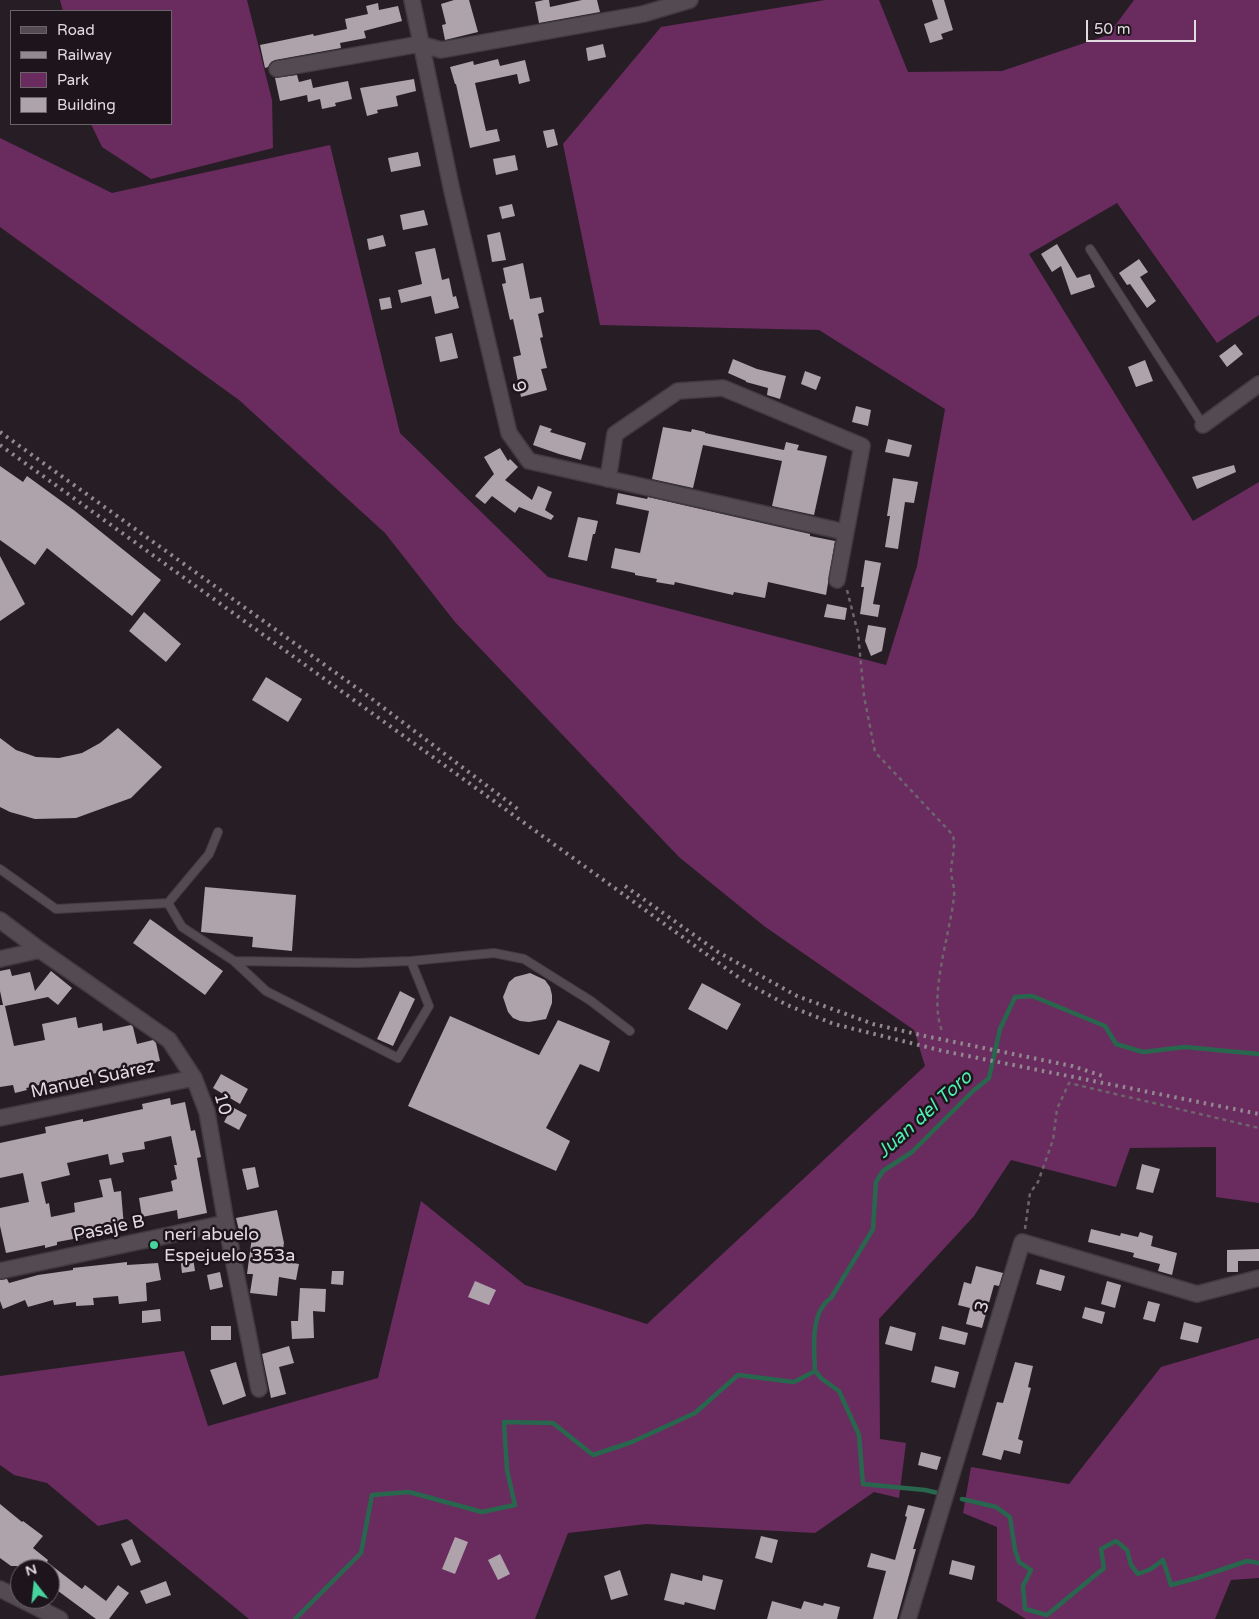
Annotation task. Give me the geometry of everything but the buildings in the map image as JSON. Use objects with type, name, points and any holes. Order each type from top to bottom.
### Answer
[{"type":"street","name":"9","points":[[412,0],[452,191],[509,433],[529,461],[845,532]]},
{"type":"street","points":[[277,69],[420,44],[441,50],[643,14],[690,0]]},
{"type":"street","points":[[1204,425],[1259,384]]},
{"type":"street","points":[[608,479],[615,434],[678,391],[723,388],[862,446],[837,580]]},
{"type":"street","name":"10","points":[[0,920],[169,1040],[194,1078],[208,1112],[226,1223],[259,1390]]},
{"type":"street","points":[[0,959],[40,950]]},
{"type":"street","name":"Manuel Suárez","points":[[0,1118],[194,1078]]},
{"type":"street","name":"Pasaje B","points":[[0,1271],[226,1223]]},
{"type":"street","points":[[1022,1242],[1197,1294],[1259,1278]]},
{"type":"street","name":"3","points":[[908,1619],[1022,1242]]},
{"type":"street","points":[[0,1589],[60,1619]]},
{"type":"lane","points":[[1090,249],[1204,425]]},
{"type":"lane","points":[[0,869],[56,910],[168,903],[209,854],[218,832]]},
{"type":"lane","points":[[168,903],[182,927],[234,961],[266,991],[398,1058],[429,1006],[411,961]]},
{"type":"lane","points":[[234,961],[356,963],[411,961],[494,953],[524,958],[591,1001],[630,1031]]},
{"type":"path","points":[[837,580],[847,590],[858,632],[864,696],[875,752],[953,835],[955,848],[951,872],[954,894],[937,998],[938,1019],[942,1032]]},
{"type":"path","points":[[1022,1242],[1030,1193],[1038,1182],[1053,1140],[1057,1108],[1069,1083],[1259,1128]]},
{"type":"green space","points":[[60,0],[247,0],[272,100],[273,148],[151,179],[102,147],[91,125],[172,125],[172,10],[63,10]]},
{"type":"green space","points":[[825,0],[879,0],[908,72],[1002,71],[1108,35],[1134,0],[1259,0],[1259,315],[1217,343],[1117,203],[1029,254],[1193,521],[1259,482],[1259,1203],[1216,1197],[1216,1147],[1130,1148],[1116,1187],[1011,1160],[974,1216],[879,1319],[880,1439],[906,1443],[899,1498],[874,1492],[815,1533],[646,1524],[568,1533],[535,1619],[249,1619],[127,1519],[98,1526],[47,1483],[14,1475],[0,1465],[0,1376],[184,1351],[208,1426],[378,1378],[421,1201],[525,1285],[647,1324],[925,1066],[914,1030],[764,926],[679,857],[455,622],[385,533],[239,400],[0,227],[0,138],[112,193],[330,145],[400,433],[548,577],[886,665],[917,566],[945,409],[819,330],[600,325],[563,144],[661,27]]},
{"type":"green space","points":[[1259,1338],[1259,1578],[1231,1580],[1215,1619],[1026,1619],[997,1601],[997,1527],[963,1513],[971,1467],[1069,1484],[1161,1367]]},
{"type":"waterway","name":"Juan del Toro","points":[[815,1371],[814,1341],[816,1321],[819,1312],[831,1298],[873,1229],[876,1182],[883,1171],[912,1152],[973,1091],[989,1078],[1000,1029],[1015,997],[1032,996],[1105,1026],[1116,1044],[1143,1052],[1185,1047],[1259,1054]]},
{"type":"waterway","points":[[815,1371],[822,1379],[839,1391],[859,1435],[863,1484],[938,1493]]},
{"type":"waterway","name":"Juan del Toro","points":[[295,1619],[361,1553],[372,1495],[409,1492],[482,1512],[515,1505],[507,1470],[504,1422],[553,1423],[593,1455],[632,1442],[695,1413],[738,1375],[794,1382],[815,1371]]},
{"type":"waterway","points":[[962,1499],[996,1507],[1010,1517],[1015,1550],[1019,1562],[1031,1570],[1023,1586],[1025,1609],[1047,1615],[1104,1568],[1101,1549],[1116,1541],[1127,1550],[1131,1565],[1138,1574],[1151,1569],[1163,1560],[1171,1585],[1247,1561],[1259,1563]]},
{"type":"railway","points":[[0,432],[368,696],[519,810]]},
{"type":"railway","points":[[0,445],[745,982],[787,1005],[834,1024],[943,1051],[1259,1114]]},
{"type":"railway","points":[[625,886],[718,952],[797,996],[873,1024],[1072,1066],[1106,1077]]},
{"type":"place","name":"neri abuelo Espejuelo 353a","points":[[154,1245]]}]
